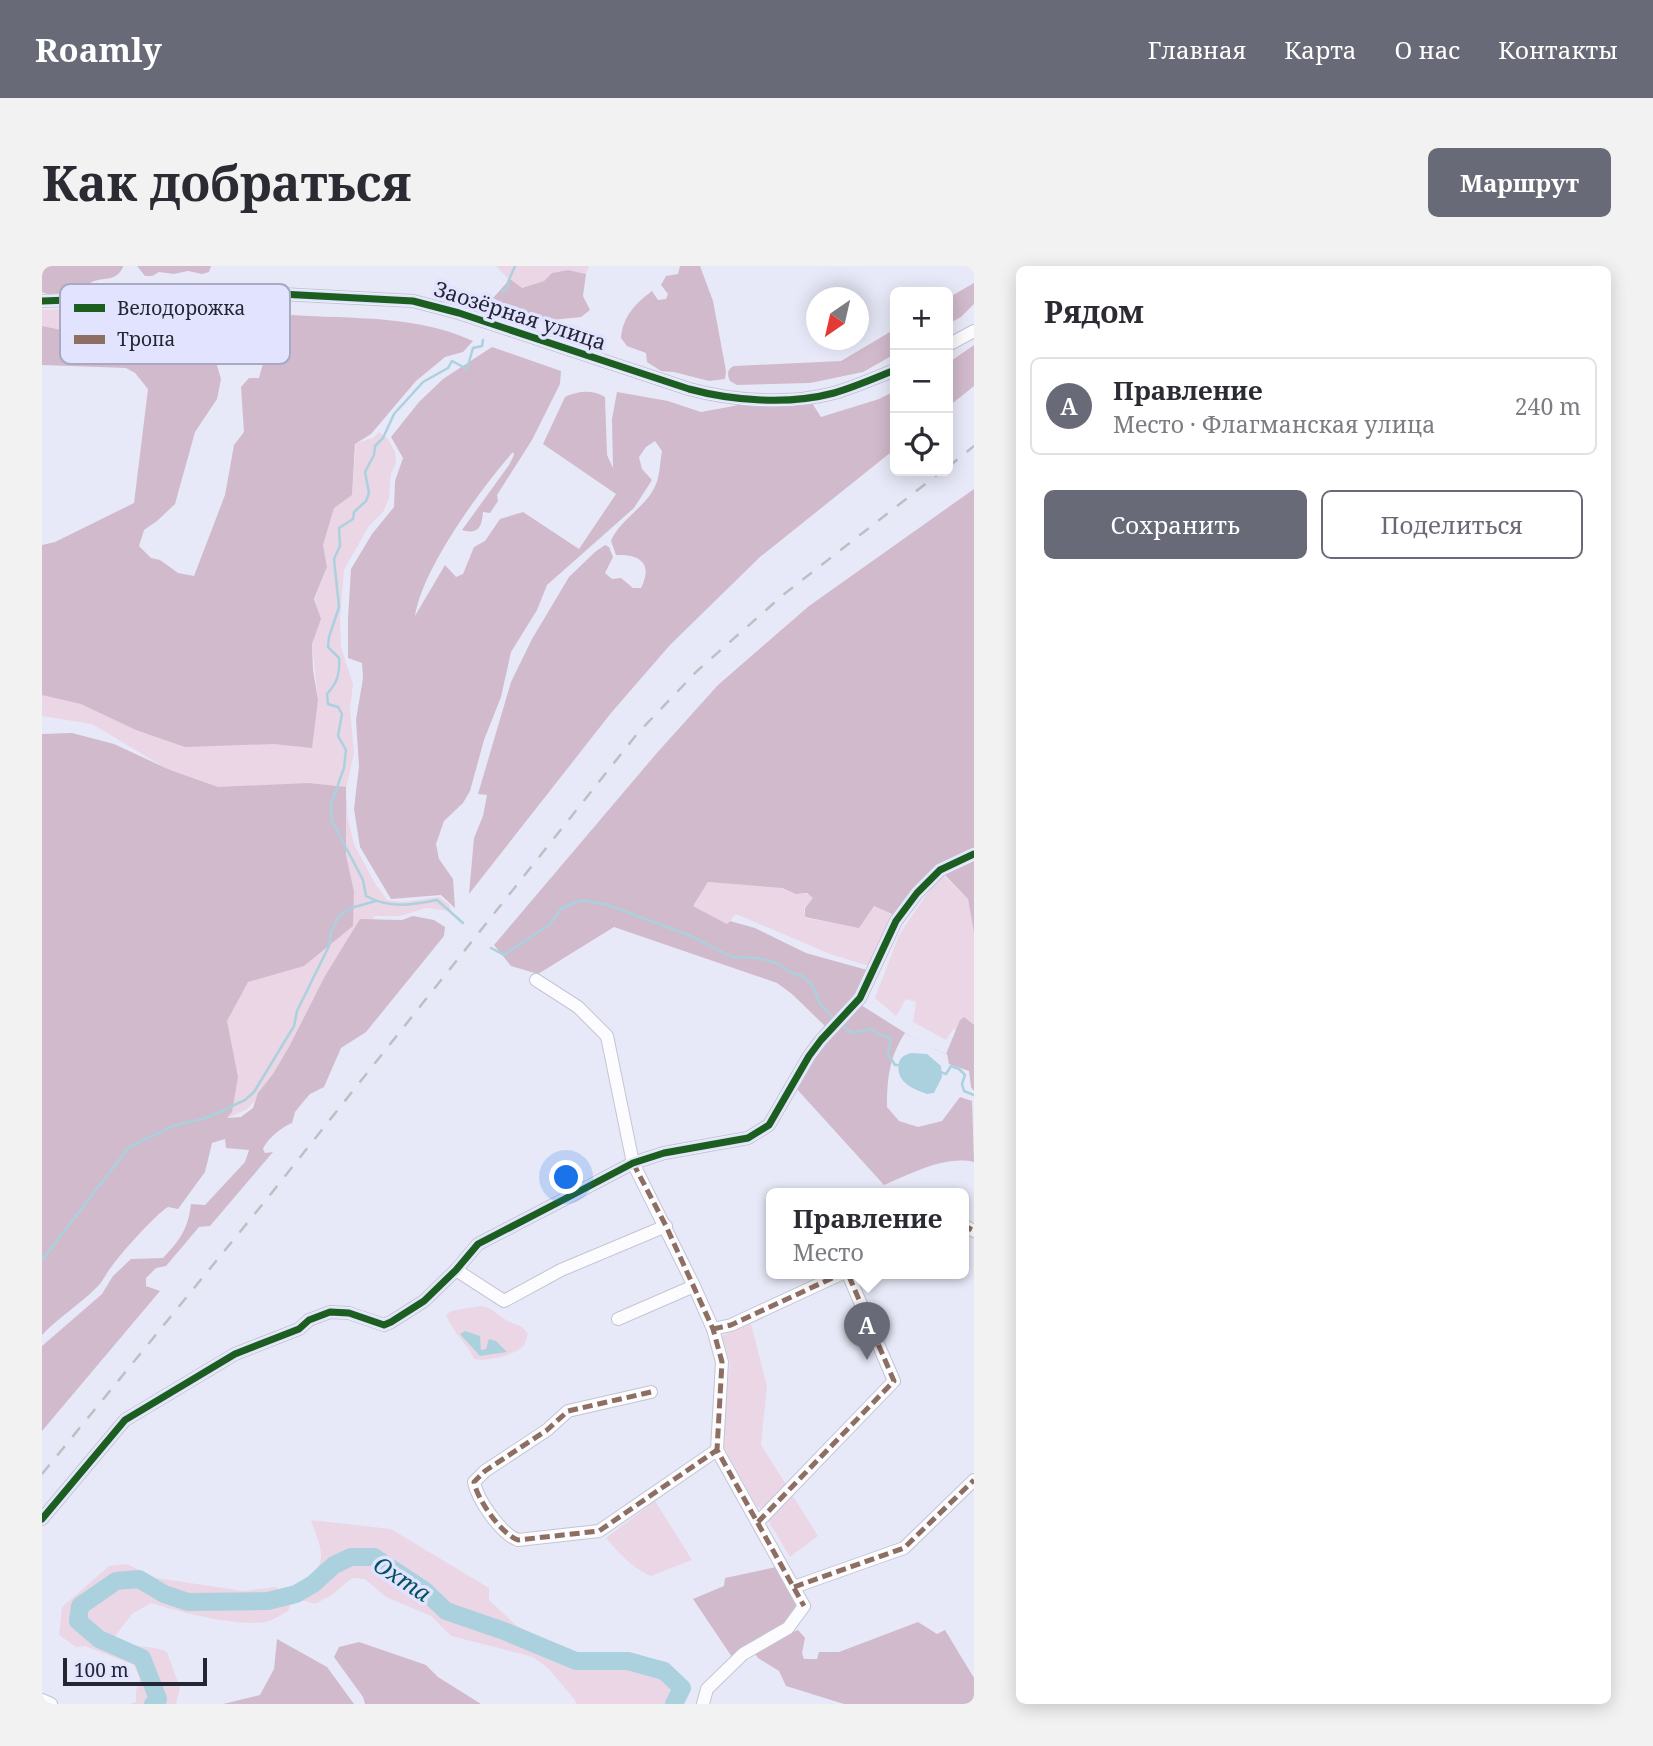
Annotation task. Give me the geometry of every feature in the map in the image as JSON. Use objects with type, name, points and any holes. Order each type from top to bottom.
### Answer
[{"type":"street","name":"Заозёрная улица","points":[[290,294],[413,301],[459,313],[709,395],[788,399],[832,393],[890,372]]},
{"type":"street","name":"Заозёрная улица","points":[[42,301],[60,300]]},
{"type":"street","points":[[953,342],[974,331]]},
{"type":"street","points":[[42,1519],[125,1420],[235,1354],[299,1329],[316,1317],[341,1311],[374,1323],[384,1325],[391,1322],[424,1301],[478,1244],[633,1163],[664,1153],[748,1138],[769,1125],[809,1056],[828,1031],[860,998],[896,921],[917,893],[940,870],[974,854]]},
{"type":"street","points":[[536,980],[578,1007],[607,1036],[633,1163],[694,1286],[713,1329],[722,1362],[717,1450],[804,1606],[788,1628],[743,1654],[707,1689],[703,1702]]},
{"type":"street","points":[[456,1270],[504,1301],[561,1270],[666,1226]]},
{"type":"street","points":[[713,1329],[731,1325],[830,1279]]},
{"type":"street","points":[[758,1522],[894,1381],[850,1279]]},
{"type":"street","points":[[618,1320],[694,1286]]},
{"type":"street","points":[[651,1391],[568,1411],[547,1430],[485,1471],[474,1482],[476,1493],[509,1537],[518,1540],[599,1531],[717,1450]]},
{"type":"street","points":[[794,1587],[904,1548],[974,1480]]},
{"type":"street","points":[[42,1700],[51,1704]]},
{"type":"shaded area","points":[[42,266],[123,266],[117,275],[89,284],[60,284],[60,295],[42,292]]},
{"type":"shaded area","points":[[137,266],[211,266],[209,272],[202,274],[188,271],[174,274],[159,272],[145,276]]},
{"type":"shaded area","points":[[496,266],[589,266],[586,274],[568,270],[552,273],[544,281],[522,288],[512,283]]},
{"type":"shaded area","points":[[680,266],[700,266],[713,301],[726,371],[725,379],[709,381],[661,371],[647,362],[646,353],[627,346],[621,338],[627,317],[646,296],[652,291],[658,300],[666,299],[668,294],[661,285],[666,276],[678,274]]},
{"type":"shaded area","points":[[568,270],[586,274],[583,296],[590,310],[581,317],[543,321],[493,298],[510,279],[522,288],[544,281],[552,273]]},
{"type":"shaded area","points":[[974,283],[974,304],[953,321],[953,295]]},
{"type":"shaded area","points":[[60,309],[60,330],[42,326],[42,310]]},
{"type":"shaded area","points":[[292,315],[407,322],[473,341],[463,352],[445,357],[416,381],[371,434],[355,444],[352,495],[334,508],[323,545],[327,567],[314,599],[321,619],[312,644],[318,700],[312,748],[274,744],[185,747],[136,730],[81,704],[42,695],[42,545],[55,542],[134,503],[148,389],[135,373],[126,368],[42,365],[42,326],[60,330],[60,364],[217,364],[221,379],[217,399],[195,432],[175,504],[144,530],[139,546],[151,558],[160,560],[178,573],[194,576],[225,495],[234,445],[244,432],[241,387],[249,378],[259,378],[263,364],[290,364]]},
{"type":"shaded area","points":[[890,332],[890,357],[863,372],[810,383],[737,385],[728,377],[729,370],[734,366],[841,361],[860,350],[869,350],[869,344]]},
{"type":"shaded area","points":[[974,345],[974,386],[953,403],[953,360]]},
{"type":"shaded area","points":[[492,347],[561,371],[560,384],[532,440],[497,495],[498,501],[490,513],[483,512],[478,528],[472,531],[462,530],[509,465],[513,452],[485,486],[441,553],[420,597],[415,616],[445,565],[456,577],[463,574],[474,547],[485,541],[500,519],[523,512],[579,549],[616,494],[543,444],[565,397],[590,392],[605,397],[607,455],[613,468],[612,419],[617,392],[668,401],[701,412],[739,405],[812,403],[821,417],[890,394],[890,453],[760,557],[670,645],[611,713],[469,894],[474,838],[483,816],[487,795],[478,794],[511,682],[532,639],[569,577],[605,545],[609,547],[613,557],[605,573],[612,579],[621,578],[633,588],[641,588],[646,573],[642,562],[632,556],[616,555],[611,541],[656,484],[662,451],[655,441],[646,447],[639,457],[642,469],[652,480],[634,508],[547,585],[537,610],[511,652],[501,697],[484,740],[470,791],[463,803],[444,821],[436,844],[439,859],[453,879],[455,908],[441,895],[391,899],[360,847],[354,809],[359,766],[356,720],[363,678],[362,663],[348,658],[351,569],[372,534],[394,507],[395,481],[403,458],[391,437],[419,402],[443,379]]},
{"type":"shaded area","points":[[379,432],[388,439],[395,452],[396,463],[391,474],[389,499],[383,512],[369,526],[344,570],[340,619],[341,647],[353,684],[350,710],[354,753],[346,789],[348,819],[354,844],[387,900],[403,902],[439,897],[449,904],[451,911],[426,908],[400,916],[375,916],[360,935],[274,1081],[247,1109],[205,1129],[192,784],[92,724],[42,716],[42,664],[315,717],[318,700],[312,644],[320,619],[315,599],[327,567],[323,545],[334,507],[352,495],[356,443],[373,438]]},
{"type":"shaded area","points":[[974,489],[974,849],[894,915],[874,906],[859,928],[805,917],[805,908],[813,898],[807,893],[796,894],[782,888],[708,882],[693,906],[727,924],[730,921],[755,928],[806,953],[867,970],[856,997],[827,1028],[777,983],[614,927],[538,974],[511,966],[494,945],[718,685],[809,606]]},
{"type":"shaded area","points":[[72,733],[114,744],[170,770],[218,787],[308,783],[346,787],[346,855],[354,892],[353,926],[304,966],[248,982],[227,1021],[238,1077],[232,1112],[227,1118],[241,1117],[253,1108],[258,1093],[290,1045],[325,976],[360,919],[402,920],[413,916],[434,920],[445,927],[444,936],[366,1032],[341,1048],[324,1087],[310,1094],[295,1112],[292,1123],[279,1130],[268,1141],[263,1149],[265,1153],[273,1152],[210,1226],[199,1227],[166,1266],[156,1268],[146,1278],[146,1286],[160,1291],[42,1431],[42,1346],[102,1294],[113,1276],[131,1259],[163,1258],[182,1234],[191,1204],[205,1205],[245,1162],[249,1150],[226,1148],[225,1139],[212,1143],[205,1172],[178,1209],[168,1207],[156,1217],[123,1252],[98,1286],[42,1335],[42,734]]},
{"type":"shaded area","points":[[974,859],[974,933],[968,899],[942,872]]},
{"type":"shaded area","points":[[941,873],[968,899],[974,933],[974,1053],[954,1028],[946,1040],[913,1022],[916,1002],[906,999],[896,1016],[875,998],[899,935]]},
{"type":"shaded area","points":[[708,882],[781,888],[796,894],[807,894],[814,898],[804,908],[805,918],[859,927],[874,906],[893,915],[869,966],[830,954],[736,914],[727,924],[693,906]]},
{"type":"shaded area","points":[[861,1005],[926,1046],[905,1033],[895,1051],[890,1069],[887,1107],[899,1121],[918,1127],[942,1121],[960,1097],[972,1101],[974,1162],[940,1163],[884,1185],[795,1087],[815,1054]]},
{"type":"shaded area","points":[[964,1017],[974,1025],[974,1091],[969,1071],[949,1064],[946,1054],[960,1020]]},
{"type":"shaded area","points":[[481,1306],[524,1329],[528,1334],[520,1349],[500,1357],[474,1359],[446,1315],[451,1311]]},
{"type":"shaded area","points":[[751,1324],[767,1386],[761,1445],[787,1486],[764,1510],[757,1507],[721,1442],[730,1363],[722,1336]]},
{"type":"shaded area","points":[[791,1493],[818,1536],[790,1557],[767,1519]]},
{"type":"shaded area","points":[[655,1501],[692,1560],[651,1576],[621,1555],[606,1538]]},
{"type":"shaded area","points":[[311,1520],[391,1529],[489,1588],[489,1600],[517,1626],[576,1653],[629,1655],[668,1662],[681,1678],[687,1693],[684,1704],[576,1704],[549,1669],[533,1657],[451,1636],[431,1616],[386,1597],[365,1579],[352,1578],[332,1595],[315,1604],[306,1601],[292,1602],[288,1611],[258,1623],[210,1618],[151,1603],[132,1614],[115,1636],[135,1646],[167,1652],[180,1688],[176,1704],[129,1704],[136,1702],[140,1679],[134,1665],[85,1646],[76,1647],[59,1635],[62,1607],[109,1566],[127,1564],[156,1578],[244,1591],[276,1587],[287,1596],[319,1565],[321,1551]]},
{"type":"shaded area","points":[[781,1566],[801,1605],[792,1618],[734,1660],[693,1599],[724,1586],[725,1578]]},
{"type":"shaded area","points":[[918,1622],[937,1634],[945,1630],[974,1678],[974,1704],[844,1704],[786,1686],[779,1671],[758,1658],[754,1652],[756,1648],[798,1630],[805,1638],[802,1653],[804,1659],[817,1659],[819,1652],[839,1652]]},
{"type":"shaded area","points":[[277,1639],[327,1667],[354,1704],[223,1704],[260,1695],[274,1669]]},
{"type":"shaded area","points":[[359,1642],[426,1665],[438,1677],[481,1704],[365,1704],[363,1697],[334,1657],[339,1647]]},
{"type":"water","points":[[911,1053],[927,1054],[941,1066],[942,1077],[934,1093],[922,1092],[902,1080],[898,1070],[900,1061],[903,1056]]},
{"type":"water","points":[[465,1331],[480,1336],[481,1350],[486,1349],[489,1339],[496,1341],[507,1352],[480,1356],[460,1334]]},
{"type":"waterway","points":[[502,292],[508,287],[515,266]]},
{"type":"waterway","points":[[463,923],[437,900],[392,904],[366,896],[363,880],[332,821],[331,804],[344,768],[346,750],[338,736],[342,714],[338,707],[328,704],[327,694],[339,673],[339,658],[328,647],[339,607],[334,559],[340,546],[339,528],[353,519],[354,512],[366,501],[369,493],[365,472],[374,455],[375,446],[383,438],[394,414],[423,382],[448,368],[452,361],[467,369],[473,348],[482,346],[483,340]]},
{"type":"waterway","points":[[491,948],[504,955],[549,925],[562,908],[581,900],[608,905],[691,936],[732,957],[757,958],[777,963],[802,976],[813,986],[820,1004],[835,1020]]},
{"type":"waterway","points":[[42,1260],[129,1147],[173,1126],[206,1118],[245,1100],[254,1092],[294,1026],[297,1011],[329,946],[331,932],[339,916],[351,908],[376,901]]},
{"type":"waterway","points":[[840,1024],[852,1033],[871,1029],[891,1038],[888,1054],[895,1065],[900,1065]]},
{"type":"waterway","points":[[940,1072],[946,1074],[951,1066],[959,1069],[965,1075],[962,1084],[964,1091],[974,1095]]},
{"type":"waterway","name":"Охта","points":[[153,1704],[158,1699],[142,1658],[99,1639],[78,1621],[80,1606],[116,1581],[139,1579],[164,1594],[188,1602],[268,1601],[296,1594],[313,1584],[334,1565],[351,1557],[374,1557],[424,1590],[446,1611],[504,1631],[576,1661],[628,1661],[664,1671],[682,1688],[674,1704]]},
{"type":"railway","points":[[953,463],[974,446]]},
{"type":"railway","points":[[42,1474],[266,1200],[637,734],[697,671],[783,595],[936,476]]},
{"type":"marked path","points":[[633,1163],[666,1226],[713,1329],[722,1362],[717,1450],[804,1606]]},
{"type":"marked path","points":[[969,1228],[974,1231]]},
{"type":"marked path","points":[[713,1329],[731,1325],[830,1279]]},
{"type":"marked path","points":[[758,1522],[894,1381],[850,1279]]},
{"type":"marked path","points":[[651,1392],[568,1411],[547,1430],[485,1471],[474,1482],[476,1489],[504,1531],[518,1540],[599,1531],[717,1450]]},
{"type":"marked path","points":[[794,1587],[904,1548],[974,1480]]},
{"type":"cycle path","points":[[290,294],[413,301],[459,313],[689,389],[742,399],[817,397],[850,388],[890,372]]},
{"type":"cycle path","points":[[42,301],[60,300]]},
{"type":"cycle path","points":[[42,1519],[125,1420],[235,1354],[299,1329],[309,1320],[330,1312],[349,1313],[384,1325],[391,1322],[424,1301],[478,1244],[633,1163],[664,1153],[748,1138],[769,1125],[809,1056],[860,998],[896,921],[917,893],[940,870],[974,854]]},
{"type":"place","name":"Правление","points":[[867,1360]]}]
